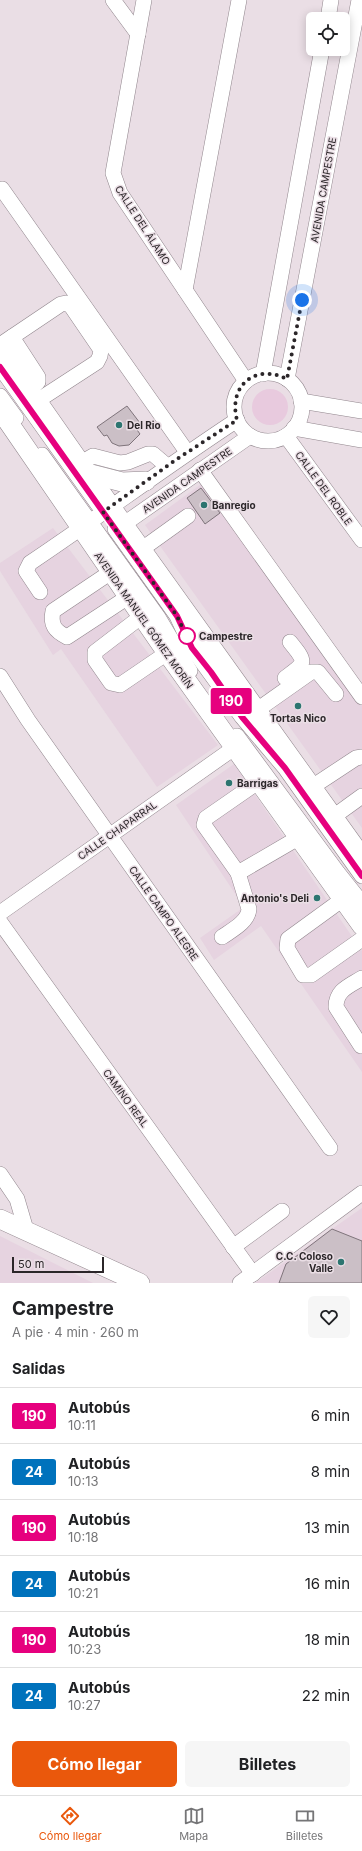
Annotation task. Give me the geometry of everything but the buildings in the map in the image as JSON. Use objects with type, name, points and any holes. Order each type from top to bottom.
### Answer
[{"type":"main road","points":[[4,343],[33,395],[84,468],[107,509],[124,524],[333,817],[360,850]]},
{"type":"main road","name":"AVENIDA MANUEL GÓMEZ MORÍN","points":[[0,410],[86,525],[111,572],[142,616],[166,654],[362,926]]},
{"type":"main road","points":[[84,468],[122,482],[146,481]]},
{"type":"main road","points":[[0,1219],[27,1233],[140,1283]]},
{"type":"street","points":[[113,0],[138,34]]},
{"type":"street","name":"CALLE DEL ÁLAMO","points":[[144,0],[113,173],[115,181],[120,193],[246,381]]},
{"type":"street","points":[[185,290],[239,0]]},
{"type":"street","points":[[329,12],[331,0]]},
{"type":"street","name":"AVENIDA CAMPESTRE","points":[[287,379],[359,0]]},
{"type":"street","points":[[263,374],[321,56]]},
{"type":"street","points":[[308,127],[334,131]]},
{"type":"street","points":[[2,189],[187,452]]},
{"type":"street","points":[[277,294],[302,300]]},
{"type":"street","points":[[4,343],[61,304],[66,303],[71,306],[101,350],[97,362],[33,395]]},
{"type":"street","points":[[0,367],[107,509],[177,616],[192,648],[211,672],[242,717],[289,774],[362,876]]},
{"type":"street","points":[[263,374],[280,375],[287,379],[299,392],[302,401],[302,411],[299,420],[290,432],[277,440],[268,441],[250,436],[242,429],[234,410],[235,399],[239,389],[246,381],[263,374]]},
{"type":"street","points":[[0,396],[86,525],[158,617],[188,668],[338,873],[362,903]]},
{"type":"street","points":[[302,401],[362,411]]},
{"type":"street","points":[[40,592],[26,571],[30,563],[86,525],[187,452],[237,420]]},
{"type":"street","points":[[290,432],[362,440]]},
{"type":"street","name":"CALLE DEL ROBLE","points":[[290,432],[362,540]]},
{"type":"street","name":"AVENIDA CAMPESTRE","points":[[124,524],[250,436]]},
{"type":"street","points":[[84,468],[93,456],[112,462],[128,462],[148,454],[153,454],[167,466]]},
{"type":"street","points":[[200,470],[362,697]]},
{"type":"street","points":[[142,549],[188,516]]},
{"type":"street","points":[[111,572],[54,611],[52,619],[53,626],[59,633],[67,637],[128,597]]},
{"type":"street","points":[[142,616],[95,652],[95,660],[111,683],[120,685],[166,654]]},
{"type":"street","points":[[254,706],[300,666],[302,656],[290,642]]},
{"type":"street","points":[[254,706],[311,672],[318,672],[322,675],[336,694]]},
{"type":"street","name":"CALLE CAMPO ALEGRE","points":[[0,676],[28,720],[109,836],[330,1148]]},
{"type":"street","name":"CALLE CHAPARRAL","points":[[0,913],[234,748]]},
{"type":"street","points":[[312,787],[356,758],[362,757]]},
{"type":"street","points":[[222,937],[246,919],[249,913],[238,873],[204,823],[206,818],[258,782]]},
{"type":"street","points":[[333,817],[362,796]]},
{"type":"street","points":[[238,873],[298,838]]},
{"type":"street","points":[[343,899],[288,939],[287,948],[302,975],[311,975],[362,939]]},
{"type":"street","name":"CAMINO REAL","points":[[0,922],[252,1274]]},
{"type":"street","points":[[361,1046],[336,1007],[336,1000],[339,994],[362,978]]},
{"type":"street","points":[[0,1174],[17,1199],[27,1233]]},
{"type":"street","points":[[240,1283],[362,1195]]},
{"type":"street","points":[[233,1247],[282,1211]]},
{"type":"shaded area","points":[[270,389],[280,392],[285,397],[288,407],[285,417],[280,422],[270,425],[260,422],[255,417],[252,407],[255,397],[260,392]]},
{"type":"shaded area","points":[[204,482],[362,704],[362,828],[145,525]]},
{"type":"shaded area","points":[[53,528],[218,745],[157,787],[61,649],[53,655],[0,571],[0,563]]},
{"type":"shaded area","points":[[234,764],[362,951],[362,1072],[261,926],[214,960],[200,938],[244,907],[176,805]]},
{"type":"shaded area","points":[[362,1208],[362,1283],[255,1283]]},
{"type":"shaded area","points":[[0,1236],[93,1283],[0,1283]]},
{"type":"bus line","name":"190","points":[[0,367],[177,616],[192,648],[260,741],[285,768],[362,876]]},
{"type":"place","name":"Del Rio","points":[[119,425]]},
{"type":"place","name":"Banregio","points":[[204,505]]},
{"type":"place","name":"Campestre","points":[[187,636]]},
{"type":"place","name":"Tortas Nico","points":[[298,706]]},
{"type":"place","name":"Barrigas","points":[[229,783]]},
{"type":"place","name":"Antonio's Deli","points":[[317,898]]},
{"type":"place","name":"C.C. Coloso Valle","points":[[341,1262]]},
{"type":"route","points":[[187,636],[177,616],[103,512],[177,459],[237,420],[234,410],[235,399],[239,389],[246,381],[256,375],[271,373],[280,375],[287,379],[302,300]]}]
